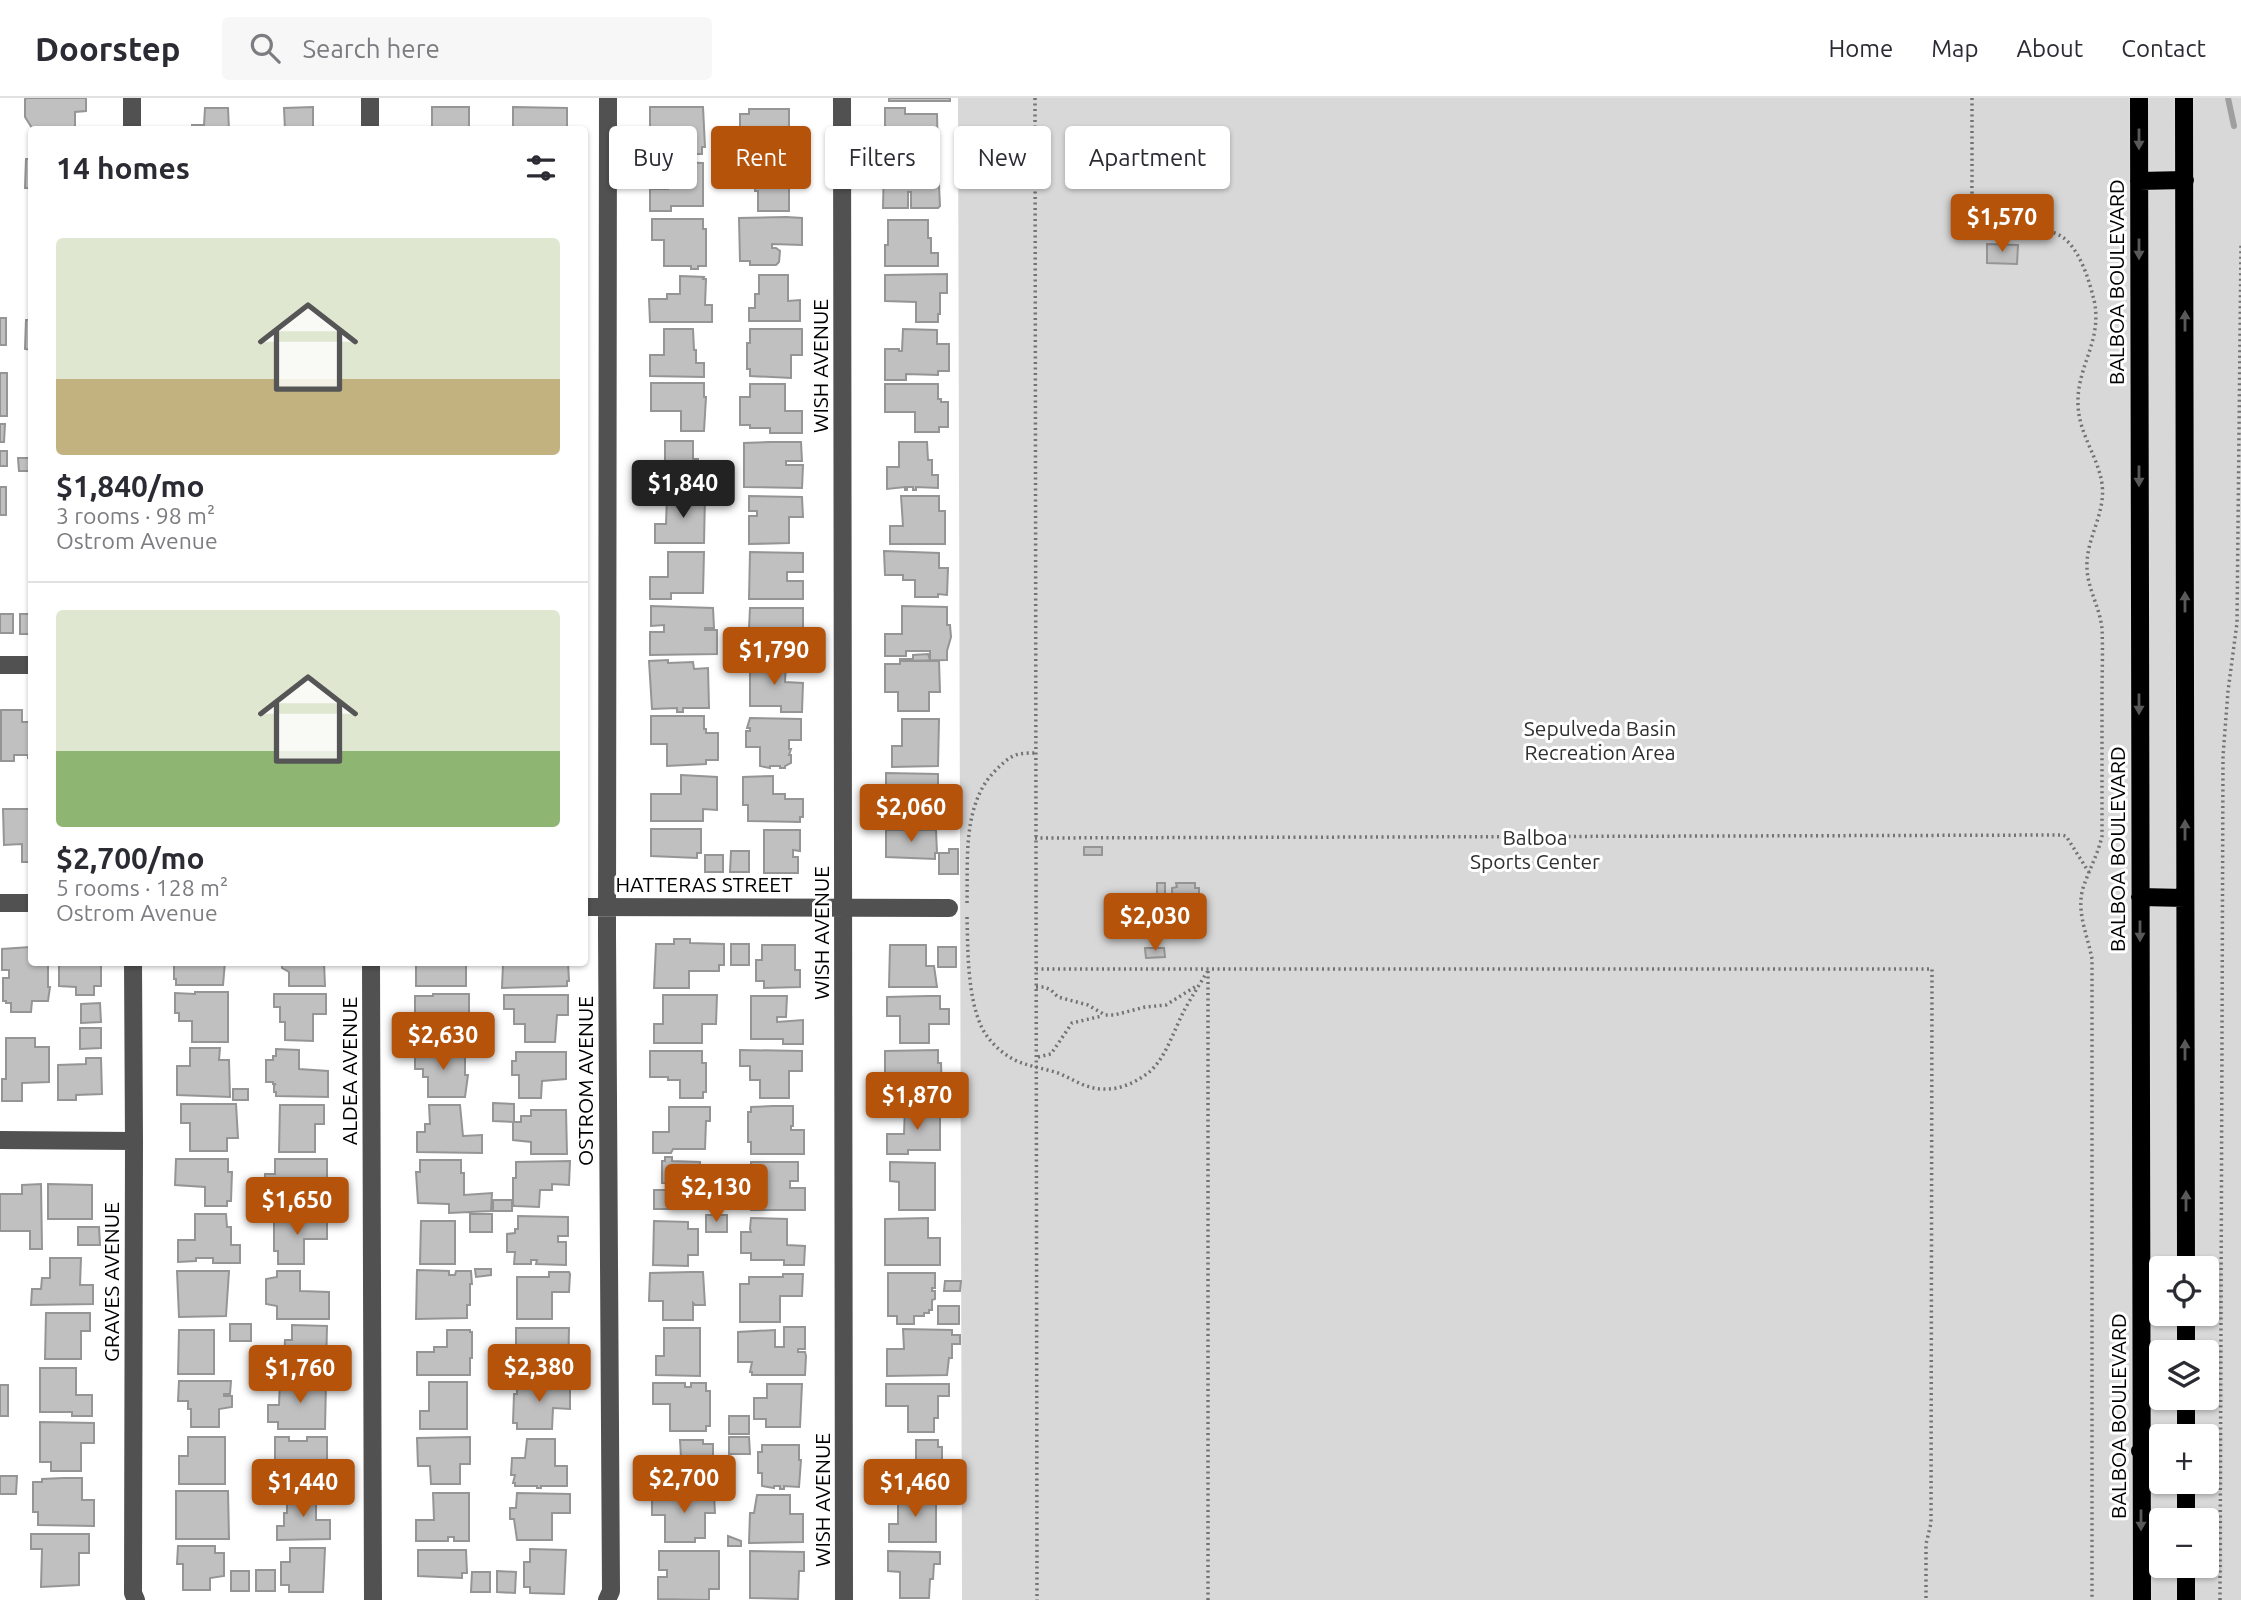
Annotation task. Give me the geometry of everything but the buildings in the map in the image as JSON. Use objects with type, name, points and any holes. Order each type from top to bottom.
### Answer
[{"type":"main road","name":"BALBOA BOULEVARD","points":[[2139,98],[2142,1600]]},
{"type":"main road","points":[[2184,98],[2186,1256]]},
{"type":"main road","points":[[2139,181],[2185,180]]},
{"type":"main road","points":[[2140,897],[2185,898]]},
{"type":"main road","points":[[2140,1451],[2149,1451]]},
{"type":"main road","points":[[2186,1578],[2186,1600]]},
{"type":"street","points":[[132,98],[132,126]]},
{"type":"street","points":[[370,98],[370,126]]},
{"type":"street","name":"OSTROM AVENUE","points":[[607,98],[607,907],[611,1591],[607,1600]]},
{"type":"street","name":"WISH AVENUE","points":[[842,98],[844,1600]]},
{"type":"street","points":[[0,665],[28,665]]},
{"type":"street","points":[[0,902],[28,903]]},
{"type":"street","name":"HATTERAS STREET","points":[[588,907],[949,908]]},
{"type":"street","name":"GRAVES AVENUE","points":[[133,966],[133,1593],[136,1600]]},
{"type":"street","name":"ALDEA AVENUE","points":[[371,966],[373,1600]]},
{"type":"street","points":[[0,1140],[134,1141]]},
{"type":"path","points":[[1035,98],[1037,1600]]},
{"type":"path","points":[[1972,98],[1972,199],[1979,218],[1987,225],[1999,228],[2041,228],[2062,236],[2079,258],[2096,312],[2094,340],[2080,383],[2078,403],[2083,433],[2102,485],[2101,515],[2088,550],[2087,567],[2102,628],[2102,835],[2082,897],[2082,925],[2092,959],[2092,1600]]},
{"type":"path","points":[[2220,1600],[2223,757],[2237,623],[2241,245]]},
{"type":"path","points":[[1035,753],[1017,754],[991,775],[980,793],[968,836],[968,962],[982,1027],[1000,1050],[1019,1063],[1057,1073],[1085,1086],[1105,1090],[1130,1084],[1150,1072],[1208,970]]},
{"type":"path","points":[[1034,838],[2062,835],[2066,836],[2090,874]]},
{"type":"path","points":[[1035,969],[1932,969],[1931,1523],[1926,1544],[1926,1600]]},
{"type":"path","points":[[1208,970],[1208,1600]]},
{"type":"path","points":[[1037,1057],[1051,1054],[1072,1023],[1166,1005],[1200,984]]},
{"type":"path","points":[[1036,987],[1044,986],[1058,997],[1087,1005],[1105,1016]]},
{"type":"green space","name":"Sepulveda Basin Recreation Area","points":[[958,98],[2241,98],[2241,1600],[962,1600],[958,189],[1051,189],[1051,126],[958,126]]},
{"type":"waterway","points":[[2228,98],[2234,126]]},
{"type":"park label","name":"Balboa Sports Center","points":[[1535,849]]}]
